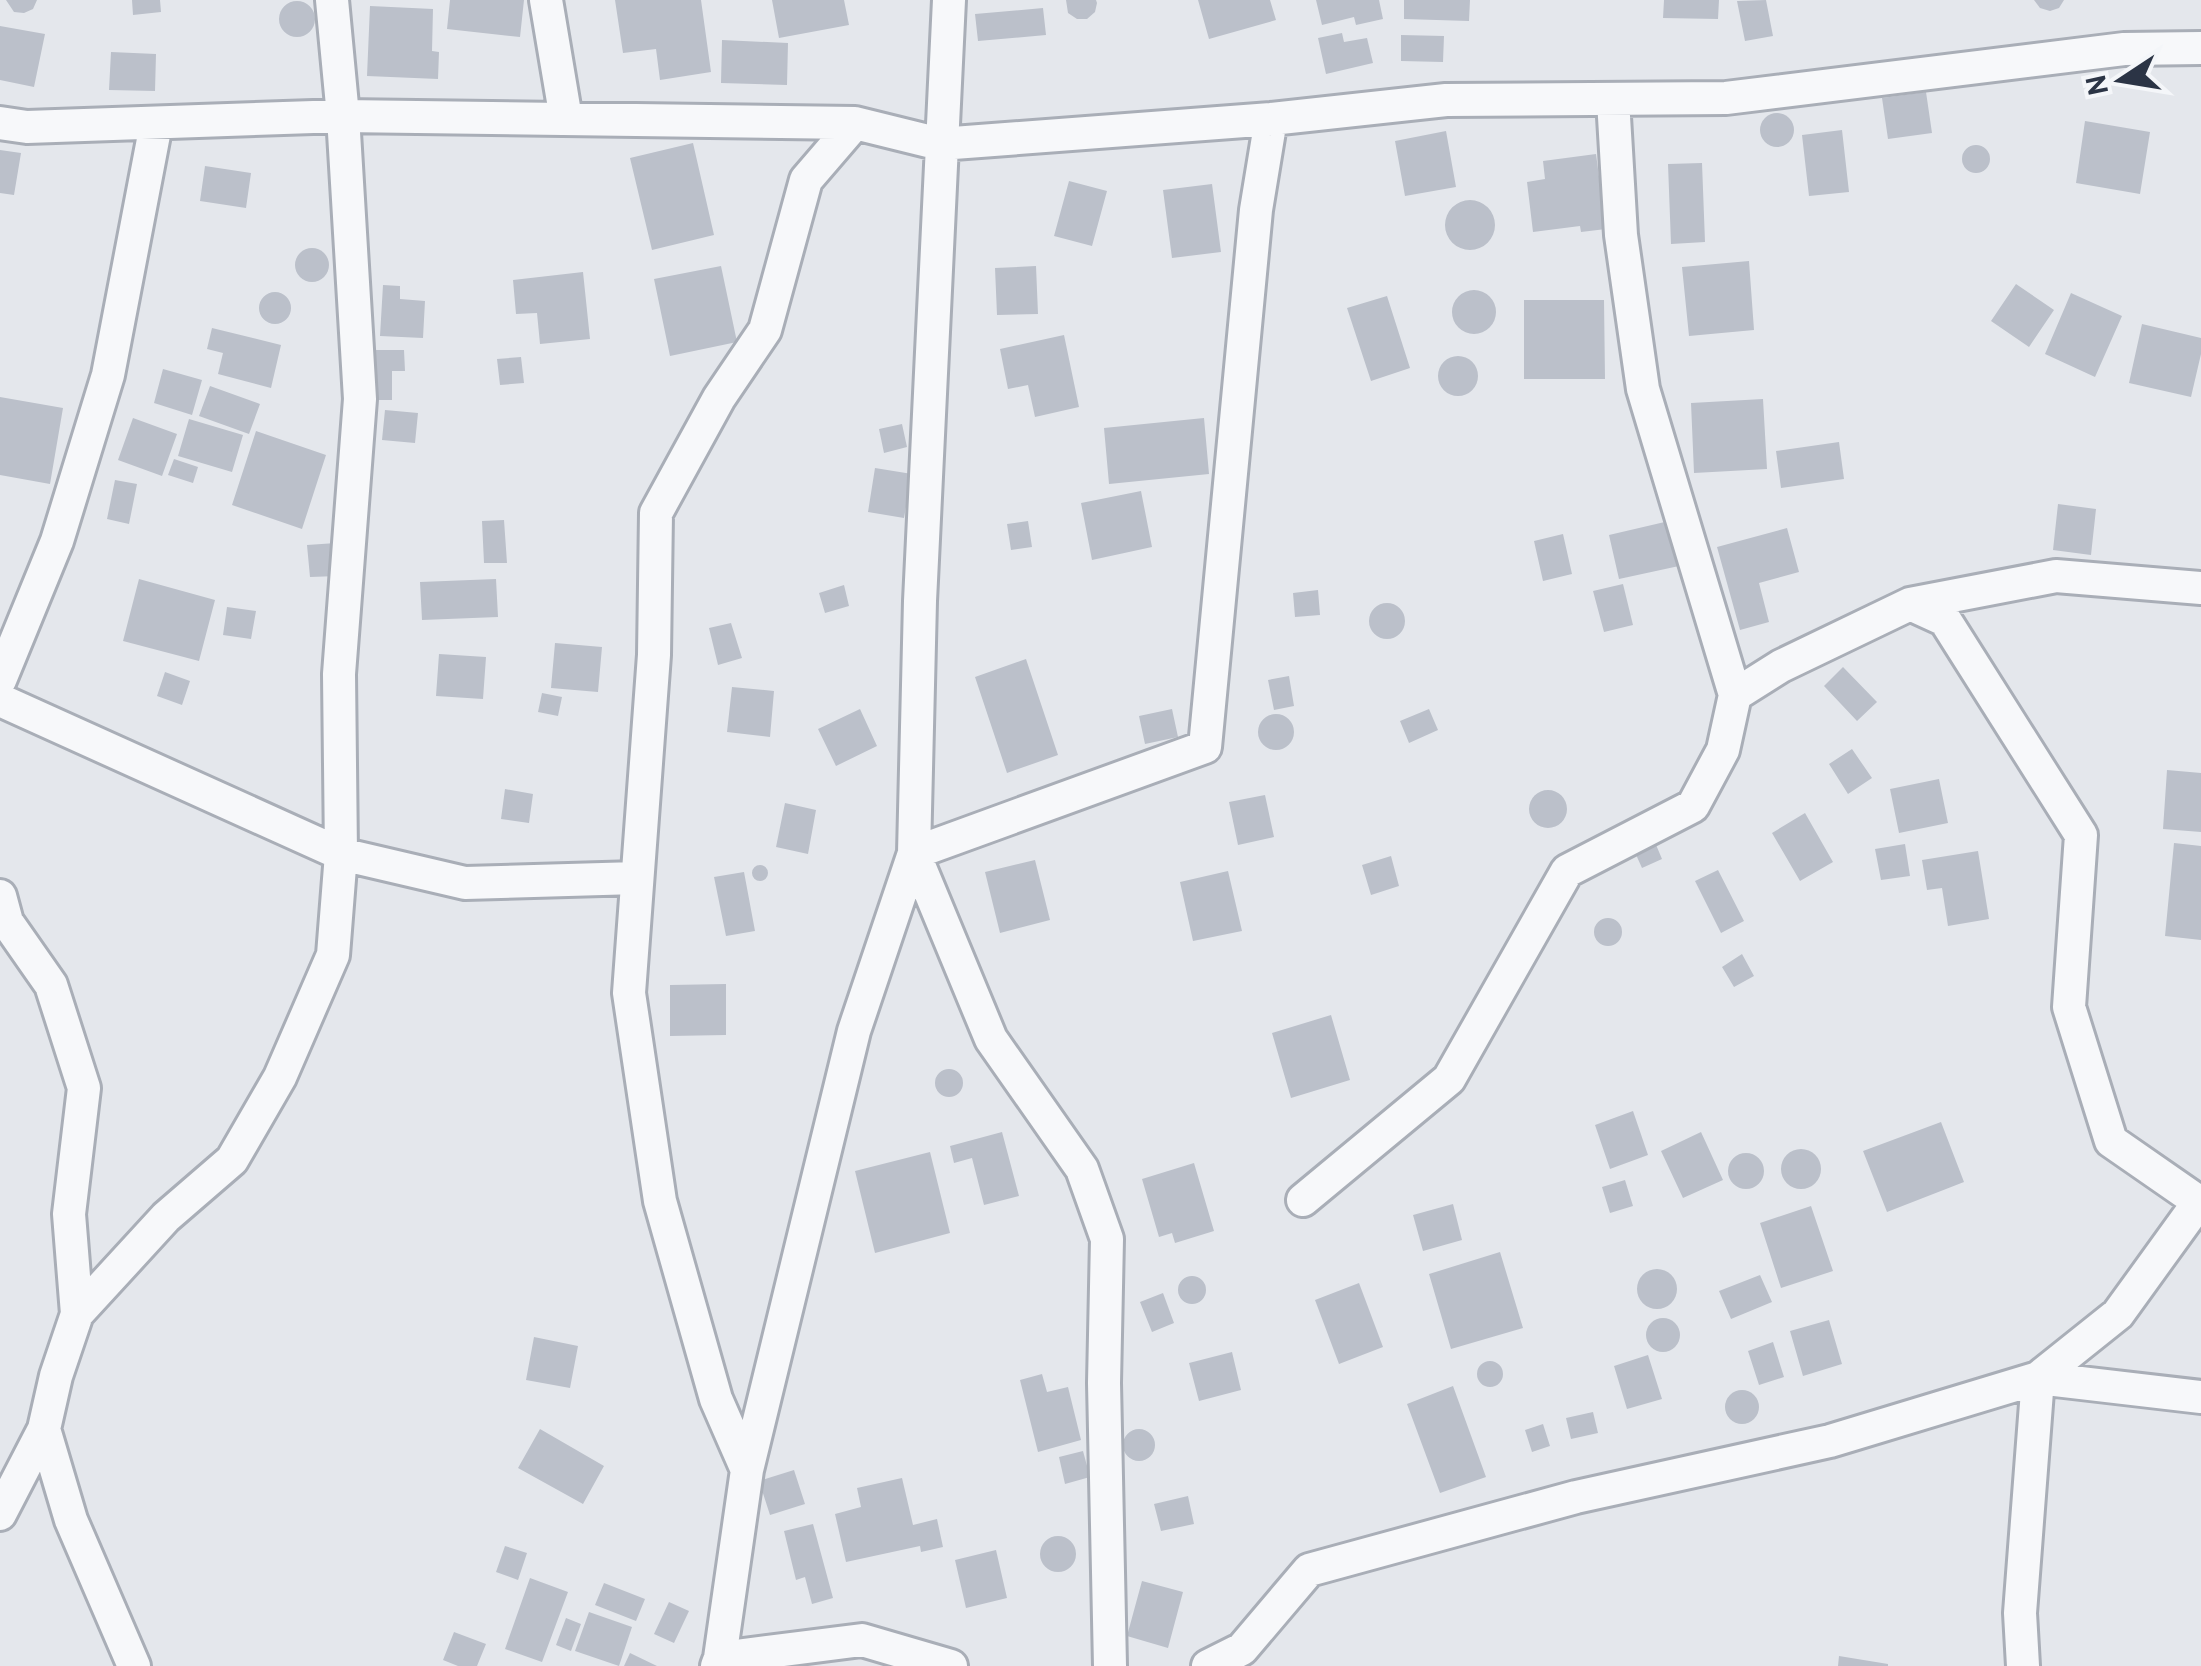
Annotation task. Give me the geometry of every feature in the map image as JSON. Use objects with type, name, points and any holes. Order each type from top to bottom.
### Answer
[{"type":"street","points":[[77,1314],[166,1217],[232,1160],[280,1077],[334,955],[341,854],[339,674],[360,398],[332,0]]},
{"type":"street","points":[[546,0],[566,119]]},
{"type":"street","points":[[949,0],[921,581],[914,853],[854,1031],[747,1470],[719,1662],[862,1640],[951,1666]]},
{"type":"street","points":[[0,123],[27,127],[343,116],[855,123],[940,144],[1270,119],[1446,100],[1726,98],[2124,48],[2201,48]]},
{"type":"street","points":[[1303,1200],[1448,1079],[1567,871],[1693,806],[1723,750],[1735,695],[1643,389],[1621,235],[1613,100]]},
{"type":"street","points":[[914,853],[1206,747],[1256,210],[1270,119]]},
{"type":"street","points":[[747,1470],[716,1399],[660,1200],[629,993],[654,655],[656,513],[718,398],[765,330],[806,180],[855,123]]},
{"type":"street","points":[[0,680],[57,541],[108,375],[156,124]]},
{"type":"street","points":[[1735,695],[1781,666],[1910,604],[2056,576],[2201,588]]},
{"type":"street","points":[[1208,1666],[1248,1658],[1310,1570],[1576,1496],[1830,1441],[2038,1378],[2118,1314],[2200,1201],[2111,1141],[2069,1007],[2081,835],[1945,620],[1910,604]]},
{"type":"street","points":[[0,700],[341,854],[465,883],[637,878]]},
{"type":"street","points":[[914,853],[991,1039],[1082,1169],[1107,1239],[1104,1422],[1110,1666]]},
{"type":"street","points":[[0,896],[7,922],[51,984],[84,1088],[69,1214],[77,1314],[56,1376],[44,1429],[0,1514]]},
{"type":"street","points":[[2038,1378],[2201,1397]]},
{"type":"street","points":[[2023,1666],[2020,1612],[2038,1378]]},
{"type":"street","points":[[44,1429],[70,1520],[134,1666]]},
{"type":"building","points":[[6,0],[37,0],[33,9],[24,13],[14,12]]},
{"type":"building","points":[[132,0],[160,0],[161,12],[133,15]]},
{"type":"building","points":[[450,0],[524,0],[520,37],[447,29]]},
{"type":"building","points":[[615,0],[701,0],[711,72],[660,80],[656,49],[623,53]]},
{"type":"building","points":[[772,0],[844,0],[849,25],[779,38]]},
{"type":"building","points":[[1066,0],[1096,0],[1095,12],[1087,19],[1077,19],[1068,13]]},
{"type":"building","points":[[1198,0],[1270,0],[1276,20],[1209,39]]},
{"type":"building","points":[[1316,0],[1379,0],[1383,19],[1356,25],[1354,17],[1322,25]]},
{"type":"building","points":[[1404,0],[1470,0],[1469,21],[1404,19]]},
{"type":"building","points":[[1664,0],[1719,0],[1718,19],[1663,18]]},
{"type":"building","points":[[1766,0],[1773,36],[1745,41],[1737,1]]},
{"type":"building","points":[[2034,0],[2064,0],[2059,8],[2050,11],[2040,8]]},
{"type":"building","points":[[297,1],[310,6],[315,19],[310,32],[297,37],[284,32],[279,19],[284,6]]},
{"type":"building","points":[[370,6],[433,9],[432,51],[439,52],[438,79],[367,76]]},
{"type":"building","points":[[1043,8],[1046,35],[978,41],[975,14]]},
{"type":"building","points":[[0,26],[45,34],[34,87],[0,80]]},
{"type":"building","points":[[1342,33],[1344,42],[1367,38],[1373,63],[1326,74],[1318,38]]},
{"type":"building","points":[[1401,35],[1444,36],[1443,62],[1401,61]]},
{"type":"building","points":[[722,40],[788,43],[787,85],[721,83]]},
{"type":"building","points":[[111,52],[156,54],[155,91],[109,90]]},
{"type":"building","points":[[1926,92],[1932,133],[1888,139],[1882,98]]},
{"type":"building","points":[[1777,113],[1789,118],[1794,130],[1789,142],[1777,147],[1765,142],[1760,130],[1765,118]]},
{"type":"building","points":[[2085,121],[2150,132],[2140,194],[2076,183]]},
{"type":"building","points":[[1842,130],[1849,192],[1809,196],[1802,135]]},
{"type":"building","points":[[1446,131],[1456,187],[1405,196],[1395,141]]},
{"type":"building","points":[[693,143],[714,235],[652,250],[630,158]]},
{"type":"building","points":[[1976,145],[1986,149],[1990,159],[1986,169],[1976,173],[1966,169],[1962,159],[1966,149]]},
{"type":"building","points":[[0,150],[21,153],[14,195],[0,193]]},
{"type":"building","points":[[1596,154],[1606,229],[1581,232],[1580,226],[1533,232],[1527,182],[1545,179],[1543,161]]},
{"type":"building","points":[[1702,163],[1705,242],[1671,244],[1668,164]]},
{"type":"building","points":[[205,166],[251,173],[246,208],[200,201]]},
{"type":"building","points":[[1069,181],[1107,191],[1092,246],[1054,236]]},
{"type":"building","points":[[1212,184],[1221,252],[1172,258],[1163,190]]},
{"type":"building","points":[[1470,200],[1488,207],[1495,225],[1488,243],[1470,250],[1452,243],[1445,225],[1452,207]]},
{"type":"building","points":[[312,248],[324,253],[329,265],[324,277],[312,282],[300,277],[295,265],[300,253]]},
{"type":"building","points":[[1749,261],[1754,330],[1689,336],[1682,267]]},
{"type":"building","points":[[721,266],[737,342],[670,356],[654,279]]},
{"type":"building","points":[[1036,266],[1038,314],[997,315],[995,268]]},
{"type":"building","points":[[583,272],[590,339],[540,344],[537,313],[516,314],[513,280]]},
{"type":"building","points":[[2016,284],[2054,310],[2029,347],[1991,321]]},
{"type":"building","points":[[383,285],[400,286],[400,299],[425,301],[423,338],[380,336]]},
{"type":"building","points":[[1474,290],[1490,296],[1496,312],[1490,328],[1474,334],[1458,328],[1452,312],[1458,296]]},
{"type":"building","points":[[275,292],[286,297],[291,308],[286,319],[275,324],[264,319],[259,308],[264,297]]},
{"type":"building","points":[[2071,293],[2122,316],[2095,377],[2045,354]]},
{"type":"building","points":[[1387,296],[1410,368],[1371,381],[1347,308]]},
{"type":"building","points":[[1524,300],[1604,300],[1605,379],[1524,379]]},
{"type":"building","points":[[2142,324],[2201,338],[2191,397],[2129,383]]},
{"type":"building","points":[[212,328],[281,345],[271,388],[218,374],[223,353],[207,349]]},
{"type":"building","points":[[1064,335],[1079,407],[1035,417],[1028,385],[1008,389],[1000,349]]},
{"type":"building","points":[[371,350],[404,350],[405,371],[392,371],[392,400],[372,400]]},
{"type":"building","points":[[1458,356],[1472,362],[1478,376],[1472,390],[1458,396],[1444,390],[1438,376],[1444,362]]},
{"type":"building","points":[[521,357],[524,383],[500,385],[497,359]]},
{"type":"building","points":[[163,369],[202,380],[192,415],[154,403]]},
{"type":"building","points":[[210,386],[260,404],[249,434],[199,416]]},
{"type":"building","points":[[0,397],[63,408],[50,484],[0,475]]},
{"type":"building","points":[[1763,399],[1767,469],[1694,473],[1691,403]]},
{"type":"building","points":[[385,410],[418,413],[415,443],[382,440]]},
{"type":"building","points":[[133,418],[177,434],[162,476],[118,460]]},
{"type":"building","points":[[1204,418],[1209,474],[1109,484],[1104,428]]},
{"type":"building","points":[[189,419],[243,435],[232,472],[178,456]]},
{"type":"building","points":[[902,424],[907,447],[884,453],[879,429]]},
{"type":"building","points":[[256,431],[326,455],[302,529],[232,505]]},
{"type":"building","points":[[1839,442],[1844,479],[1781,488],[1776,451]]},
{"type":"building","points":[[174,459],[198,467],[193,483],[168,475]]},
{"type":"building","points":[[875,468],[912,474],[904,518],[868,512]]},
{"type":"building","points":[[115,480],[137,484],[129,524],[107,519]]},
{"type":"building","points":[[1141,491],[1152,547],[1092,560],[1081,503]]},
{"type":"building","points":[[2058,504],[2096,509],[2091,555],[2053,550]]},
{"type":"building","points":[[504,520],[507,563],[484,563],[482,521]]},
{"type":"building","points":[[1028,521],[1032,547],[1011,550],[1007,524]]},
{"type":"building","points":[[1669,521],[1679,566],[1619,579],[1609,535]]},
{"type":"building","points":[[1787,528],[1799,572],[1759,583],[1769,622],[1740,630],[1717,547]]},
{"type":"building","points":[[1563,534],[1572,574],[1543,581],[1534,541]]},
{"type":"building","points":[[336,543],[338,576],[310,577],[307,545]]},
{"type":"building","points":[[139,579],[215,600],[199,661],[123,641]]},
{"type":"building","points":[[496,579],[498,617],[422,620],[420,582]]},
{"type":"building","points":[[1623,584],[1633,625],[1604,632],[1593,591]]},
{"type":"building","points":[[844,585],[849,606],[825,613],[819,593]]},
{"type":"building","points":[[1318,590],[1320,615],[1295,617],[1293,593]]},
{"type":"building","points":[[1387,603],[1400,608],[1405,621],[1400,634],[1387,639],[1374,634],[1369,621],[1374,608]]},
{"type":"building","points":[[227,607],[256,611],[251,639],[223,635]]},
{"type":"building","points":[[731,623],[742,658],[718,665],[709,628]]},
{"type":"building","points":[[555,643],[602,647],[598,692],[551,688]]},
{"type":"building","points":[[439,654],[486,657],[483,699],[436,696]]},
{"type":"building","points":[[1026,659],[1058,755],[1007,773],[975,677]]},
{"type":"building","points":[[1843,667],[1877,702],[1857,721],[1824,686]]},
{"type":"building","points":[[165,672],[190,681],[182,705],[157,696]]},
{"type":"building","points":[[1289,676],[1294,706],[1274,710],[1268,680]]},
{"type":"building","points":[[732,687],[774,691],[770,737],[727,732]]},
{"type":"building","points":[[542,693],[562,697],[558,716],[538,712]]},
{"type":"building","points":[[860,709],[877,746],[836,766],[818,729]]},
{"type":"building","points":[[1172,709],[1178,737],[1145,744],[1139,716]]},
{"type":"building","points":[[1429,709],[1438,730],[1409,743],[1400,721]]},
{"type":"building","points":[[1276,714],[1289,719],[1294,732],[1289,745],[1276,750],[1263,745],[1258,732],[1263,719]]},
{"type":"building","points":[[1852,749],[1872,778],[1848,794],[1829,764]]},
{"type":"building","points":[[2167,770],[2201,773],[2201,832],[2163,829]]},
{"type":"building","points":[[1939,779],[1948,823],[1899,833],[1890,789]]},
{"type":"building","points":[[505,789],[533,794],[529,823],[501,819]]},
{"type":"building","points":[[1548,790],[1562,795],[1567,809],[1562,823],[1548,828],[1534,823],[1529,809],[1534,795]]},
{"type":"building","points":[[1265,795],[1274,837],[1238,845],[1229,802]]},
{"type":"building","points":[[785,803],[816,810],[808,854],[776,847]]},
{"type":"building","points":[[1805,813],[1833,862],[1800,881],[1772,833]]},
{"type":"building","points":[[1654,840],[1662,859],[1642,868],[1633,848]]},
{"type":"building","points":[[2174,843],[2201,846],[2201,940],[2165,936]]},
{"type":"building","points":[[1905,844],[1910,876],[1881,880],[1875,849]]},
{"type":"building","points":[[1978,851],[1989,919],[1948,926],[1942,888],[1927,890],[1922,860]]},
{"type":"building","points":[[1391,856],[1399,886],[1371,895],[1362,865]]},
{"type":"building","points":[[1035,860],[1050,920],[1000,933],[985,872]]},
{"type":"building","points":[[760,865],[768,873],[760,881],[752,873]]},
{"type":"building","points":[[1718,870],[1744,921],[1721,933],[1695,881]]},
{"type":"building","points":[[1228,871],[1242,931],[1193,941],[1180,882]]},
{"type":"building","points":[[744,872],[755,931],[726,936],[714,877]]},
{"type":"building","points":[[1608,918],[1618,922],[1622,932],[1618,942],[1608,946],[1598,942],[1594,932],[1598,922]]},
{"type":"building","points":[[1742,954],[1754,976],[1734,987],[1722,967]]},
{"type":"building","points":[[726,984],[726,1035],[670,1036],[670,985]]},
{"type":"building","points":[[1331,1015],[1350,1080],[1291,1098],[1272,1033]]},
{"type":"building","points":[[949,1069],[959,1073],[963,1083],[959,1093],[949,1097],[939,1093],[935,1083],[939,1073]]},
{"type":"building","points":[[1633,1111],[1648,1155],[1610,1169],[1595,1125]]},
{"type":"building","points":[[1941,1122],[1964,1182],[1887,1212],[1863,1151]]},
{"type":"building","points":[[1002,1132],[1019,1196],[984,1205],[972,1158],[954,1163],[950,1146]]},
{"type":"building","points":[[1701,1132],[1723,1180],[1683,1198],[1661,1151]]},
{"type":"building","points":[[1801,1149],[1815,1155],[1821,1169],[1815,1183],[1801,1189],[1787,1183],[1781,1169],[1787,1155]]},
{"type":"building","points":[[930,1152],[950,1233],[875,1253],[855,1171]]},
{"type":"building","points":[[1746,1153],[1759,1158],[1764,1171],[1759,1184],[1746,1189],[1733,1184],[1728,1171],[1733,1158]]},
{"type":"building","points":[[1194,1163],[1214,1231],[1175,1243],[1172,1233],[1159,1237],[1142,1179]]},
{"type":"building","points":[[1625,1180],[1633,1206],[1610,1213],[1602,1187]]},
{"type":"building","points":[[1453,1204],[1462,1240],[1423,1251],[1413,1215]]},
{"type":"building","points":[[1811,1206],[1833,1271],[1781,1288],[1760,1223]]},
{"type":"building","points":[[1500,1252],[1523,1328],[1451,1349],[1429,1274]]},
{"type":"building","points":[[1657,1269],[1671,1275],[1677,1289],[1671,1303],[1657,1309],[1643,1303],[1637,1289],[1643,1275]]},
{"type":"building","points":[[1760,1275],[1772,1302],[1731,1319],[1719,1291]]},
{"type":"building","points":[[1192,1276],[1202,1280],[1206,1290],[1202,1300],[1192,1304],[1182,1300],[1178,1290],[1182,1280]]},
{"type":"building","points":[[1359,1283],[1383,1347],[1339,1364],[1315,1300]]},
{"type":"building","points":[[1163,1293],[1174,1323],[1152,1332],[1140,1302]]},
{"type":"building","points":[[1663,1318],[1675,1323],[1680,1335],[1675,1347],[1663,1352],[1651,1347],[1646,1335],[1651,1323]]},
{"type":"building","points":[[1829,1320],[1842,1364],[1803,1376],[1790,1331]]},
{"type":"building","points":[[534,1337],[578,1346],[570,1388],[526,1380]]},
{"type":"building","points":[[1773,1342],[1784,1377],[1759,1385],[1748,1351]]},
{"type":"building","points":[[1232,1352],[1241,1390],[1199,1401],[1189,1363]]},
{"type":"building","points":[[1648,1355],[1662,1399],[1627,1409],[1614,1366]]},
{"type":"building","points":[[1490,1361],[1499,1365],[1503,1374],[1499,1383],[1490,1387],[1481,1383],[1477,1374],[1481,1365]]},
{"type":"building","points":[[1042,1374],[1047,1392],[1068,1387],[1081,1440],[1038,1452],[1020,1380]]},
{"type":"building","points":[[1453,1386],[1486,1477],[1440,1493],[1407,1404]]},
{"type":"building","points":[[1742,1390],[1754,1395],[1759,1407],[1754,1419],[1742,1424],[1730,1419],[1725,1407],[1730,1395]]},
{"type":"building","points":[[1593,1412],[1598,1433],[1571,1439],[1566,1418]]},
{"type":"building","points":[[1543,1424],[1550,1446],[1532,1452],[1525,1430]]},
{"type":"building","points":[[540,1429],[604,1466],[583,1504],[518,1468]]},
{"type":"building","points":[[1139,1429],[1150,1434],[1155,1445],[1150,1456],[1139,1461],[1128,1456],[1123,1445],[1128,1434]]},
{"type":"building","points":[[1083,1451],[1090,1477],[1065,1484],[1059,1457]]},
{"type":"building","points":[[794,1470],[805,1504],[770,1515],[759,1481]]},
{"type":"building","points":[[902,1478],[913,1525],[937,1519],[943,1547],[921,1552],[920,1546],[846,1562],[835,1514],[861,1507],[857,1488]]},
{"type":"building","points":[[1188,1496],[1194,1524],[1161,1531],[1154,1504]]},
{"type":"building","points":[[813,1524],[833,1598],[812,1604],[805,1577],[796,1580],[784,1531]]},
{"type":"building","points":[[1058,1536],[1071,1541],[1076,1554],[1071,1567],[1058,1572],[1045,1567],[1040,1554],[1045,1541]]},
{"type":"building","points":[[505,1546],[527,1553],[518,1580],[496,1572]]},
{"type":"building","points":[[996,1550],[1007,1598],[966,1608],[955,1560]]},
{"type":"building","points":[[530,1578],[568,1592],[542,1662],[505,1649]]},
{"type":"building","points":[[1142,1581],[1183,1592],[1168,1648],[1127,1636]]},
{"type":"building","points":[[604,1583],[645,1599],[636,1621],[595,1605]]},
{"type":"building","points":[[669,1602],[689,1611],[674,1643],[654,1634]]},
{"type":"building","points":[[589,1612],[632,1627],[619,1666],[575,1651]]},
{"type":"building","points":[[566,1618],[581,1624],[571,1651],[556,1645]]},
{"type":"building","points":[[454,1632],[486,1644],[477,1666],[458,1666],[443,1660]]},
{"type":"building","points":[[630,1653],[657,1666],[624,1666]]},
{"type":"building","points":[[1839,1656],[1888,1664],[1888,1666],[1838,1666]]}]
